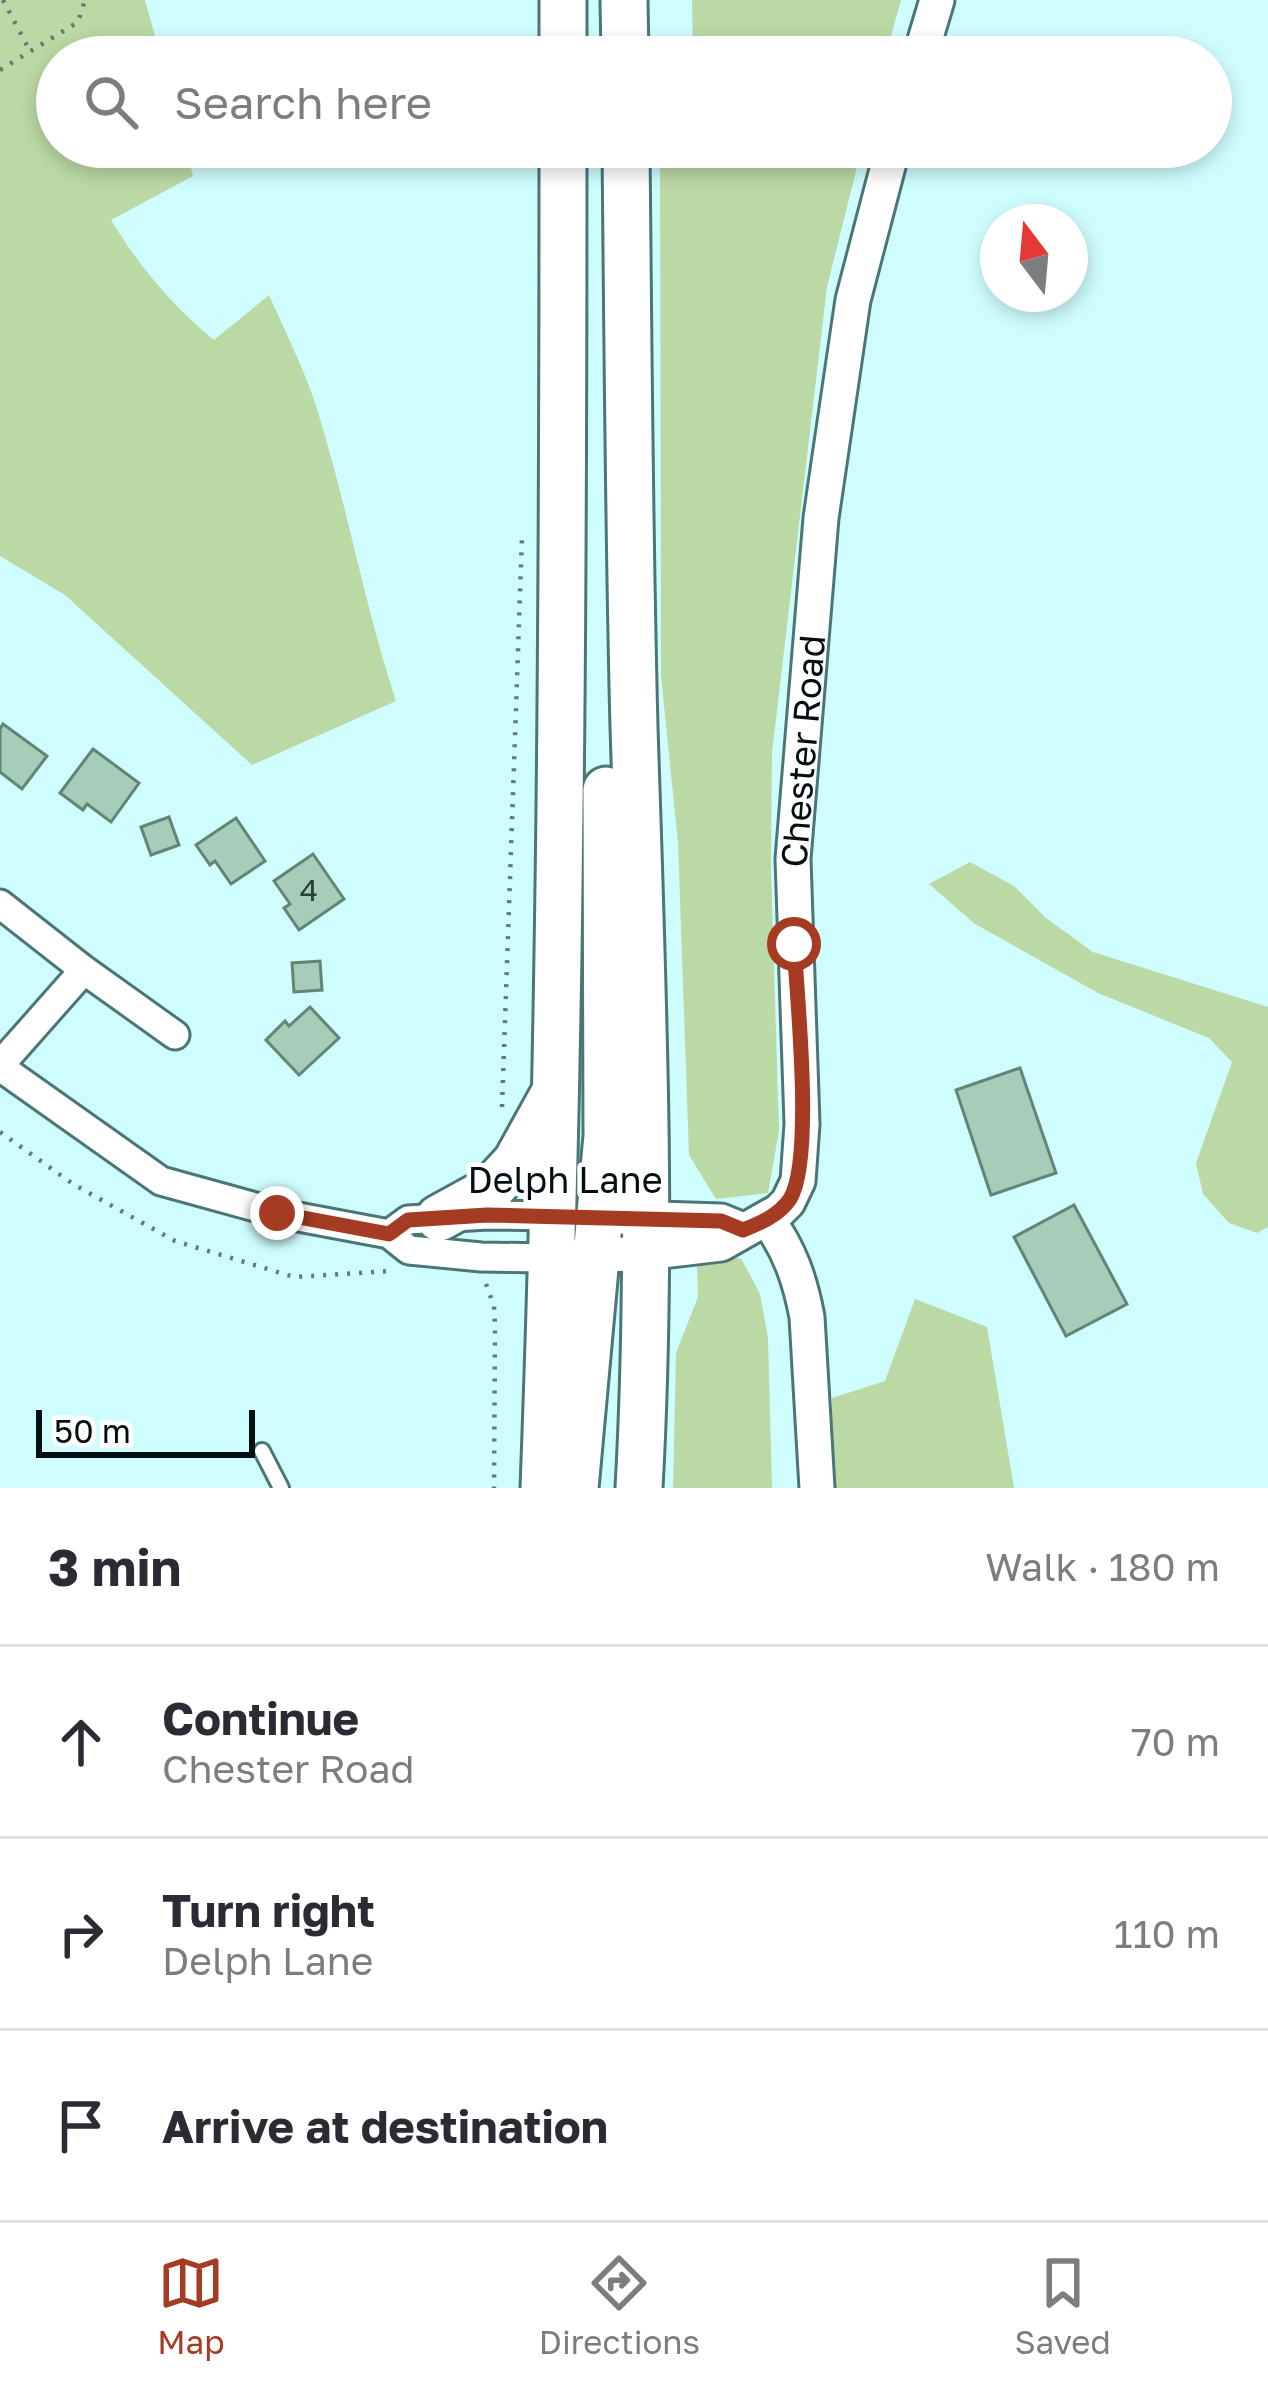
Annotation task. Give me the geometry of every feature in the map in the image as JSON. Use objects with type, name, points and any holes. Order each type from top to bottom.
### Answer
[{"type":"highway","points":[[562,0],[562,36]]},
{"type":"highway","points":[[624,0],[625,36]]},
{"type":"highway","points":[[562,168],[562,602],[554,1093],[575,1237],[575,1488]]},
{"type":"highway","points":[[626,168],[646,1138],[639,1488]]},
{"type":"highway","points":[[544,1488],[575,1237],[607,1136],[606,783],[634,722]]},
{"type":"highway","points":[[439,1218],[490,1190],[516,1162],[554,1093]]},
{"type":"street","points":[[926,36],[937,0]]},
{"type":"street","name":"Chester Road","points":[[755,1224],[788,1202],[801,1169],[794,860],[820,518],[853,300],[888,168]]},
{"type":"street","points":[[0,904],[175,1035]]},
{"type":"street","name":"Delph Lane","points":[[84,970],[0,1066],[161,1180],[277,1213],[389,1234],[410,1250],[482,1257],[575,1237],[645,1236],[721,1221],[755,1224]]},
{"type":"street","name":"Delph Lane","points":[[389,1234],[408,1220],[487,1215],[575,1237]]},
{"type":"street","points":[[755,1224],[795,1265],[802,1289],[817,1488]]},
{"type":"lane","points":[[262,1451],[281,1488]]},
{"type":"path","points":[[3,0],[31,53]]},
{"type":"path","points":[[57,36],[78,22],[85,0]]},
{"type":"path","points":[[0,70],[36,50]]},
{"type":"path","points":[[502,1112],[523,526]]},
{"type":"path","points":[[0,1132],[73,1184],[176,1241],[294,1277],[411,1270]]},
{"type":"path","points":[[481,1266],[494,1306],[494,1488]]},
{"type":"green space","points":[[0,0],[145,0],[155,36],[36,36],[36,168],[191,168],[193,176],[111,220],[157,284],[214,340],[269,295],[316,406],[396,701],[252,765],[65,595],[0,556]]},
{"type":"green space","points":[[692,0],[901,0],[891,36],[693,36]]},
{"type":"green space","points":[[660,168],[857,168],[827,287],[772,753],[779,1131],[768,1193],[716,1199],[689,1155],[678,843],[661,676]]},
{"type":"green space","points":[[970,862],[1014,886],[1046,918],[1093,952],[1268,1007],[1268,1227],[1257,1233],[1229,1223],[1203,1194],[1196,1163],[1232,1062],[1209,1038],[1098,993],[975,924],[929,884]]},
{"type":"green space","points":[[741,1258],[760,1294],[768,1338],[772,1488],[673,1488],[676,1353],[698,1297],[697,1261]]},
{"type":"green space","points":[[915,1299],[987,1327],[1014,1488],[832,1488],[832,1398],[885,1381]]},
{"type":"building","points":[[3,724],[47,756],[22,789],[0,772]]},
{"type":"building","points":[[93,749],[139,783],[111,822],[87,804],[83,810],[60,793]]},
{"type":"building","points":[[169,817],[179,845],[151,855],[141,827]]},
{"type":"building","points":[[236,818],[265,861],[231,884],[196,845]]},
{"type":"building","points":[[313,854],[344,899],[299,930],[284,908],[290,904],[274,881]]},
{"type":"building","points":[[320,961],[322,990],[294,992],[292,963]]},
{"type":"building","points":[[310,1007],[339,1038],[299,1075],[266,1040],[285,1021],[289,1026]]},
{"type":"building","points":[[1020,1068],[1056,1173],[991,1195],[956,1090]]},
{"type":"building","points":[[1074,1205],[1127,1304],[1066,1336],[1014,1237]]},
{"type":"route","points":[[277,1213],[389,1234],[408,1220],[487,1215],[721,1221],[743,1230],[756,1225],[788,1202],[801,1169],[794,944]]}]
